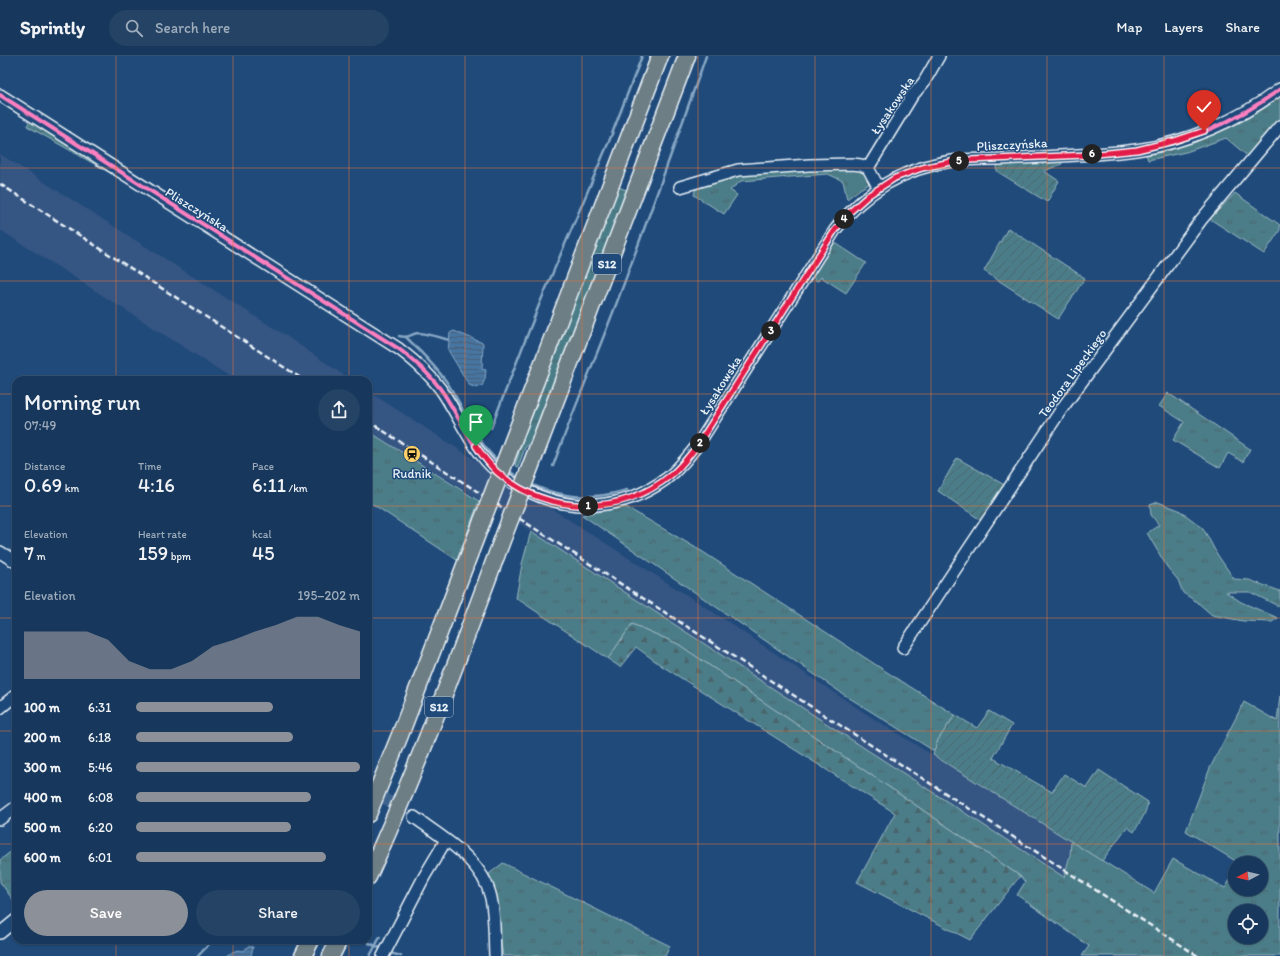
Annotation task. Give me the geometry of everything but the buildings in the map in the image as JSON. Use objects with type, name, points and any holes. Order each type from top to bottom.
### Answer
[{"type":"highway","name":"S12","points":[[372,804],[400,735],[660,56]]},
{"type":"highway","name":"S12","points":[[372,868],[423,747],[461,651],[504,534],[687,56]]},
{"type":"highway","points":[[303,956],[309,944]]},
{"type":"highway","points":[[331,956],[337,944]]},
{"type":"street","name":"Łysakowska","points":[[868,168],[912,96],[924,82],[939,56]]},
{"type":"street","name":"Pliszczyńska","points":[[880,188],[895,178],[915,170],[951,162],[1095,154],[1137,150],[1160,145],[1217,126],[1250,109],[1280,89]]},
{"type":"street","name":"Pliszczyńska","points":[[0,95],[384,338]]},
{"type":"street","name":"Teodora Lipeckiego","points":[[902,648],[1063,407],[1201,220],[1280,126]]},
{"type":"street","points":[[680,187],[738,170],[809,165],[852,164],[861,165],[868,168],[880,188]]},
{"type":"street","name":"Łysakowska","points":[[384,338],[410,356],[432,379],[444,394],[468,435],[483,456],[496,471],[513,484],[547,500],[572,505],[595,506],[625,500],[660,483],[677,470],[689,457],[832,235],[855,207],[880,188]]},
{"type":"street","points":[[0,552],[12,560]]},
{"type":"street","points":[[0,708],[12,698]]},
{"type":"street","points":[[0,820],[12,810]]},
{"type":"street","points":[[414,817],[460,851],[472,863],[487,886],[492,904],[495,956]]},
{"type":"street","points":[[383,956],[427,871],[446,840]]},
{"type":"street","points":[[0,933],[12,923]]},
{"type":"shaded area","points":[[0,154],[285,335],[345,376],[229,376],[0,230]]},
{"type":"shaded area","points":[[454,331],[483,343],[482,369],[486,370],[485,379],[482,386],[476,388],[469,385],[448,350],[450,333]]},
{"type":"shaded area","points":[[372,394],[710,610],[871,717],[1071,841],[1065,877],[855,742],[531,531],[372,433]]},
{"type":"shaded area","points":[[248,946],[253,947],[251,956],[227,956],[235,951],[244,951]]},
{"type":"green space","points":[[1280,95],[1280,121],[1251,159],[1226,138],[1186,152],[1148,160],[1146,154],[1176,146]]},
{"type":"green space","points":[[32,116],[128,183],[27,126]]},
{"type":"green space","points":[[1059,160],[1062,164],[1044,171],[1059,181],[1047,202],[998,172],[996,168],[997,164]]},
{"type":"green space","points":[[859,167],[869,175],[869,184],[847,199],[843,181],[828,174],[741,181],[730,190],[737,195],[724,214],[694,195],[696,187],[737,174]]},
{"type":"green space","points":[[616,186],[629,191],[536,435],[525,448],[518,467],[515,465],[521,446],[523,430]]},
{"type":"green space","points":[[1235,193],[1280,225],[1280,230],[1264,254],[1210,219]]},
{"type":"green space","points":[[1008,228],[1085,278],[1058,319],[984,271]]},
{"type":"green space","points":[[834,242],[866,263],[846,293],[821,277],[818,281],[812,276]]},
{"type":"green space","points":[[1168,393],[1250,449],[1243,462],[1228,453],[1220,468],[1173,440],[1184,422],[1159,406]]},
{"type":"green space","points":[[372,434],[479,501],[457,560],[372,504]]},
{"type":"green space","points":[[957,458],[1008,487],[982,521],[938,491]]},
{"type":"green space","points":[[1158,502],[1179,510],[1203,528],[1217,554],[1234,579],[1249,580],[1280,591],[1280,607],[1250,592],[1226,592],[1241,602],[1278,618],[1272,622],[1243,621],[1212,615],[1197,602],[1183,593],[1178,580],[1167,567],[1147,533],[1159,525],[1151,515],[1150,505]]},
{"type":"green space","points":[[626,507],[703,552],[955,715],[938,740],[934,751],[843,694],[582,515]]},
{"type":"green space","points":[[531,531],[1064,877],[1070,855],[1071,841],[1154,893],[1173,859],[1225,888],[1228,883],[1228,896],[1268,896],[1268,856],[1228,856],[1186,831],[1210,768],[1244,702],[1277,721],[1280,696],[1280,956],[1082,956],[1089,946],[1017,895],[1025,882],[1020,876],[678,644],[632,624],[608,659],[516,598],[522,564]]},
{"type":"green space","points":[[632,624],[678,644],[1020,876],[970,940],[857,882],[895,813],[662,666],[636,647],[620,667],[608,659]]},
{"type":"green space","points":[[989,711],[1012,725],[993,758],[1052,792],[1064,774],[1087,788],[1099,770],[1148,802],[1141,821],[1134,832],[1127,827],[1102,861],[933,755],[938,740],[955,715],[977,728]]},
{"type":"green space","points":[[12,851],[12,898],[0,882],[0,860]]},
{"type":"green space","points":[[503,863],[670,946],[665,956],[503,956],[497,904],[489,874]]},
{"type":"waterway","points":[[491,428],[539,305],[610,139],[642,56]]},
{"type":"waterway","points":[[553,466],[629,271],[706,56]]},
{"type":"waterway","points":[[399,336],[406,337],[419,333],[449,340]]},
{"type":"waterway","points":[[406,337],[446,381],[476,434],[498,461]]},
{"type":"waterway","points":[[508,470],[520,479]]},
{"type":"waterway","points":[[530,484],[554,493],[578,496],[602,495],[627,490]]},
{"type":"waterway","points":[[370,956],[380,937]]},
{"type":"waterway","points":[[198,956],[209,944]]},
{"type":"waterway","points":[[371,944],[380,948]]},
{"type":"waterway","points":[[390,953],[401,956]]},
{"type":"tunnel","points":[[372,791],[414,817]]},
{"type":"railway","points":[[0,184],[298,376]]},
{"type":"railway","points":[[372,424],[1198,956]]},
{"type":"cycle path","points":[[0,95],[399,349],[418,364],[434,381],[444,394],[476,448],[483,457],[498,472],[519,487],[542,497],[560,502],[578,505],[596,505],[632,497],[649,489],[666,479],[684,462],[699,443],[835,230],[846,216],[859,204],[886,184],[918,169],[934,164],[952,161],[1102,154],[1155,147],[1193,136],[1230,120],[1247,111],[1280,89]]},
{"type":"place","name":"Rudnik","points":[[412,454]]},
{"type":"route","points":[[476,446],[489,464],[505,478],[513,484],[547,500],[564,504],[595,506],[625,500],[640,494],[671,475],[689,457],[835,230],[860,202],[890,181],[915,170],[951,162],[1122,152],[1160,145],[1204,131]]}]
